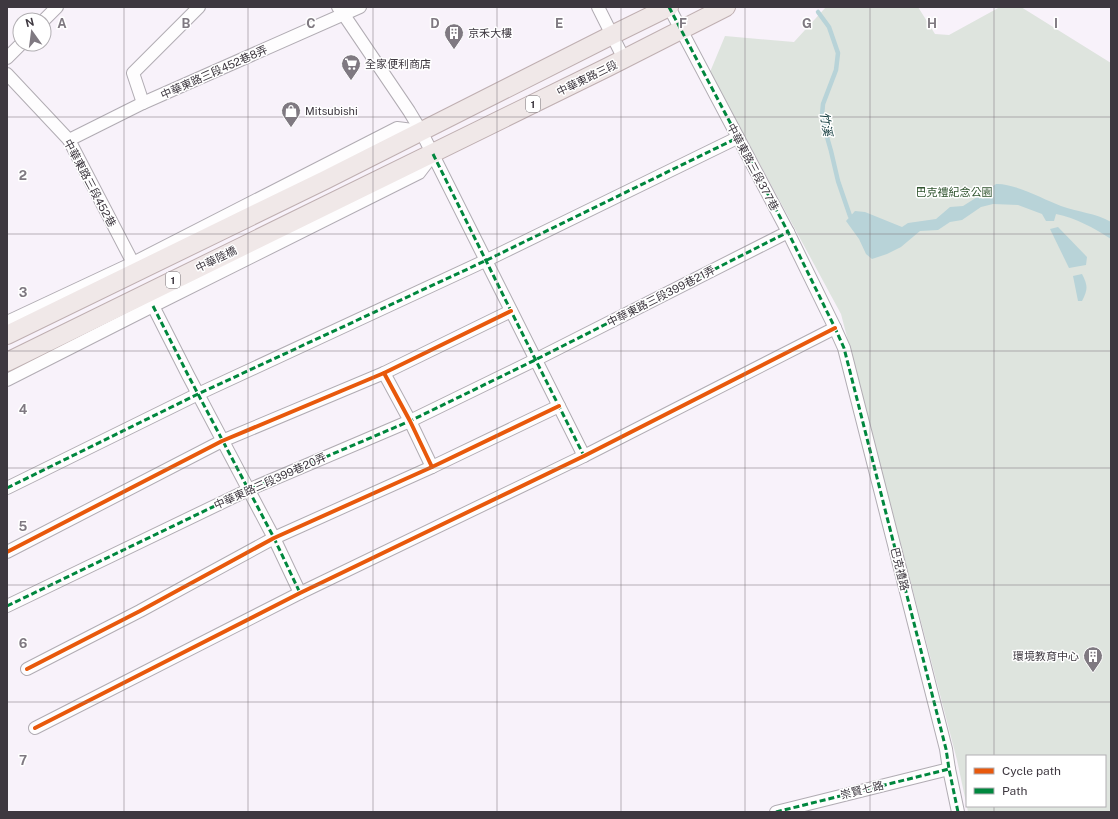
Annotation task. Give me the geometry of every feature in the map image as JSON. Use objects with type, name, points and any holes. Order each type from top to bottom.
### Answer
[{"type":"main road","name":"1","points":[[7,335],[324,180],[669,7]]},
{"type":"main road","name":"中華東路三段","points":[[340,199],[726,7]]},
{"type":"main road","name":"中華陸橋","points":[[7,362],[340,199]]},
{"type":"street","points":[[143,103],[133,73],[199,7]]},
{"type":"street","name":"中華東路三段452巷8弄","points":[[69,140],[143,103],[341,11],[360,7]]},
{"type":"street","points":[[598,7],[624,59]]},
{"type":"street","name":"中華東路三段377巷","points":[[669,7],[788,232],[836,328]]},
{"type":"street","points":[[341,11],[422,131],[584,456]]},
{"type":"street","name":"中華東路三段452巷","points":[[7,74],[69,140],[133,263]]},
{"type":"street","points":[[7,322],[133,263],[396,128],[422,131]]},
{"type":"street","points":[[7,488],[198,394],[486,260],[737,138]]},
{"type":"street","points":[[7,380],[420,173],[433,154]]},
{"type":"street","name":"中華東路三段399巷21弄","points":[[535,360],[788,232]]},
{"type":"street","points":[[153,306],[222,441],[274,538],[300,593]]},
{"type":"street","points":[[7,552],[222,441],[384,374],[511,311]]},
{"type":"street","points":[[35,728],[300,593],[584,456],[836,328]]},
{"type":"street","name":"巴克禮路","points":[[836,328],[844,348],[946,749],[958,812]]},
{"type":"street","name":"中華東路三段399巷20弄","points":[[7,606],[248,490],[410,421],[535,360]]},
{"type":"street","points":[[384,374],[410,421],[432,467]]},
{"type":"street","points":[[26,669],[140,611],[274,538],[432,467],[558,406]]},
{"type":"street","name":"崇賢七路","points":[[776,812],[949,769]]},
{"type":"green space","name":"巴克禮紀念公園","points":[[826,7],[918,7],[935,34],[949,35],[1000,7],[1021,7],[1111,63],[1111,812],[968,812],[967,807],[1106,807],[1106,755],[966,755],[966,803],[957,760],[841,314],[710,72],[725,36],[794,42]]},
{"type":"water","points":[[996,184],[1011,186],[1061,206],[1105,219],[1111,222],[1111,239],[1071,218],[1056,214],[1054,221],[1046,221],[1042,214],[1018,205],[993,204],[981,207],[962,220],[950,222],[938,230],[920,231],[901,247],[872,259],[866,254],[859,239],[846,221],[855,211],[865,212],[902,227],[908,223],[936,219],[950,207],[963,206]]},
{"type":"water","points":[[1058,227],[1087,257],[1086,265],[1069,268],[1050,229]]},
{"type":"water","points":[[1082,274],[1086,285],[1086,290],[1082,301],[1078,301],[1073,276]]},
{"type":"waterway","name":"竹溪","points":[[818,12],[829,27],[838,53],[836,70],[823,104],[822,115],[838,181],[850,216]]},
{"type":"marked path","points":[[669,7],[788,232],[844,348],[946,749],[958,812]]},
{"type":"marked path","points":[[7,488],[198,394],[487,260],[737,138]]},
{"type":"marked path","points":[[433,154],[584,456]]},
{"type":"marked path","points":[[7,606],[248,490],[410,421],[535,360],[788,232]]},
{"type":"marked path","points":[[153,306],[274,538],[300,593]]},
{"type":"marked path","points":[[776,812],[949,769]]},
{"type":"cycle path","points":[[7,552],[222,441],[384,373],[511,311]]},
{"type":"cycle path","points":[[35,728],[300,593],[584,456],[835,328]]},
{"type":"cycle path","points":[[384,373],[410,421],[432,467]]},
{"type":"cycle path","points":[[27,669],[140,611],[274,538],[432,467],[559,406]]},
{"type":"place","name":"京禾大樓","points":[[454,50]]},
{"type":"place","name":"全家便利商店","points":[[351,81]]},
{"type":"place","name":"Mitsubishi","points":[[291,128]]},
{"type":"place","name":"環境教育中心","points":[[1093,673]]}]
